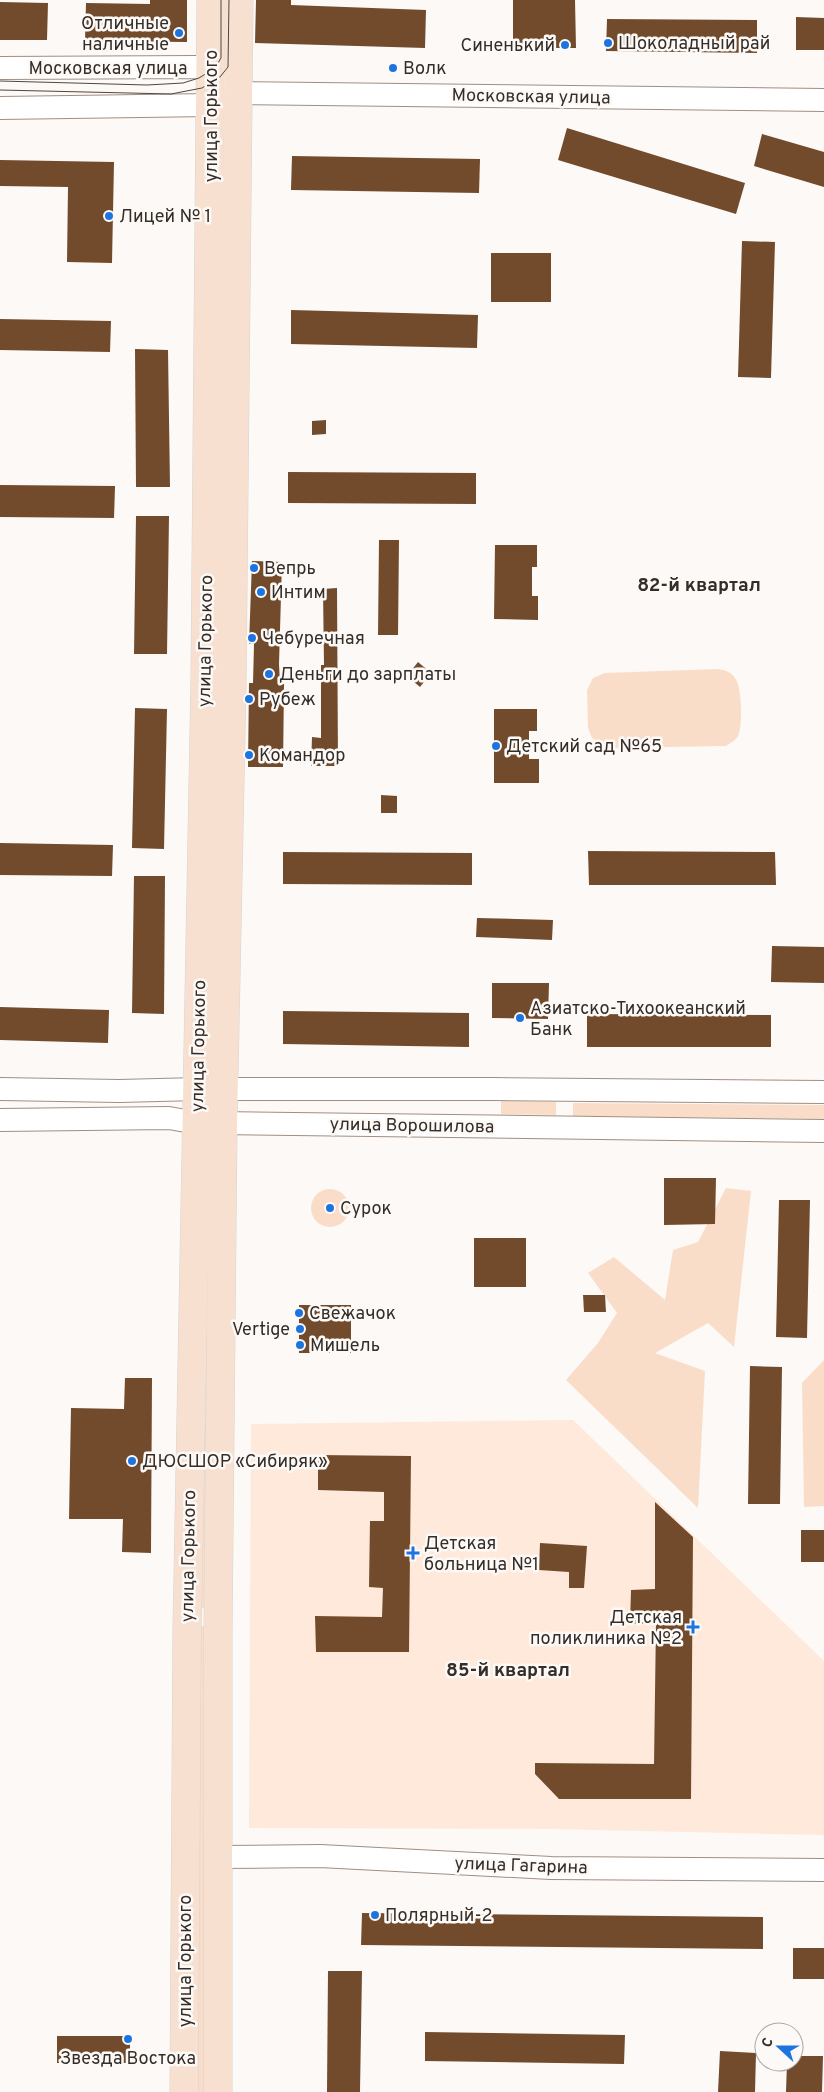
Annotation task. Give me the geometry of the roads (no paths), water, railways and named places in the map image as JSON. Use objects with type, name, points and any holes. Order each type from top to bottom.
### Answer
[{"type":"main road","name":"улица Горького","points":[[211,0],[205,680],[211,1089]]},
{"type":"main road","name":"улица Горького","points":[[184,2092],[187,1630],[232,656],[239,0]]},
{"type":"main road","name":"улица Горького","points":[[210,1123],[218,1632],[218,2092]]},
{"type":"main road","points":[[187,1630],[194,1618],[204,1614],[216,1619],[218,1632]]},
{"type":"street","name":"Московская улица","points":[[0,68],[192,67],[211,71],[239,93]]},
{"type":"street","name":"Московская улица","points":[[0,108],[211,105],[239,93],[824,100]]},
{"type":"street","name":"улица Ворошилова","points":[[0,1090],[119,1091],[211,1089],[824,1092]]},
{"type":"street","name":"улица Ворошилова","points":[[0,1120],[169,1118],[210,1123],[824,1131]]},
{"type":"street","name":"улица Гагарина","points":[[218,1856],[320,1856],[551,1868],[824,1870]]},
{"type":"tram line","points":[[0,81],[147,85],[183,83],[199,78],[215,68],[221,58],[221,0]]},
{"type":"tram line","points":[[0,90],[171,94],[202,88],[220,77],[228,67],[229,0]]},
{"type":"place","name":"Отличные наличные","points":[[179,33]]},
{"type":"place","name":"Шоколадный рай","points":[[608,43]]},
{"type":"place","name":"Синенький","points":[[565,45]]},
{"type":"place","name":"Волк","points":[[393,68]]},
{"type":"place","name":"Лицей № 1","points":[[109,216]]},
{"type":"place","name":"Вепрь","points":[[254,568]]},
{"type":"place","name":"Интим","points":[[261,592]]},
{"type":"place","name":"Чебуречная","points":[[252,638]]},
{"type":"place","name":"Деньги до зарплаты","points":[[269,674]]},
{"type":"place","name":"Рубеж","points":[[249,699]]},
{"type":"place","name":"Детский сад №65","points":[[496,746]]},
{"type":"place","name":"Командор","points":[[249,755]]},
{"type":"place","name":"Азиатско-Тихоокеанский Банк","points":[[520,1018]]},
{"type":"place","name":"Сурок","points":[[330,1208]]},
{"type":"place","name":"Свежачок","points":[[299,1313]]},
{"type":"place","name":"Vertige","points":[[300,1329]]},
{"type":"place","name":"Мишель","points":[[300,1345]]},
{"type":"place","name":"ДЮСШОР «Сибиряк»","points":[[132,1461]]},
{"type":"place","name":"Детская больница №1","points":[[413,1553]]},
{"type":"place","name":"Детская поликлиника №2","points":[[693,1627]]},
{"type":"place","name":"Полярный-2","points":[[375,1915]]},
{"type":"place","name":"Звезда Востока","points":[[128,2039]]},
{"type":"district","name":"82-й квартал","points":[[699,584]]},
{"type":"district","name":"85-й квартал","points":[[508,1669]]}]
